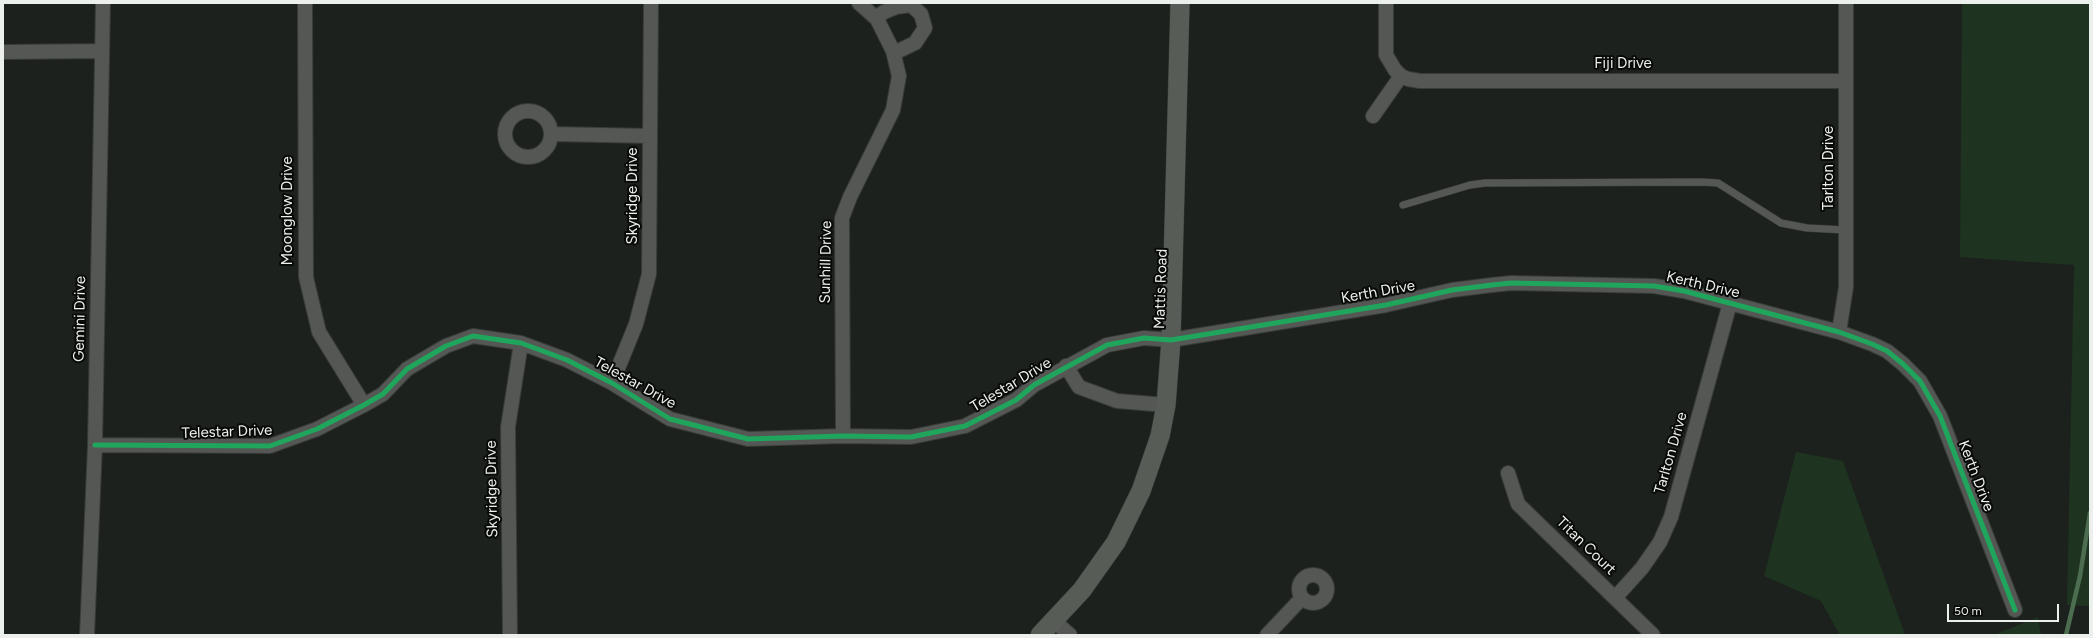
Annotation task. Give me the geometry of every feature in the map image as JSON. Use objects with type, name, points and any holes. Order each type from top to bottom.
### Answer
[{"type":"main road","name":"Mattis Road","points":[[1040,635],[1082,590],[1116,542],[1131,514],[1151,465],[1160,436],[1166,405],[1171,340],[1180,3]]},
{"type":"street","name":"Gemini Drive","points":[[87,635],[95,445],[103,3]]},
{"type":"street","name":"Moonglow Drive","points":[[305,3],[306,277],[319,332],[364,405]]},
{"type":"street","name":"Skyridge Drive","points":[[612,383],[636,324],[649,274],[651,3]]},
{"type":"street","name":"Sunhill Drive","points":[[843,436],[842,218],[850,197],[893,110],[899,76],[894,53],[876,18],[860,3]]},
{"type":"street","points":[[1373,116],[1401,76],[1395,70],[1386,55],[1386,3]]},
{"type":"street","name":"Tarlton Drive","points":[[1839,332],[1846,287],[1846,3]]},
{"type":"street","points":[[876,18],[884,12],[896,7],[911,5],[921,14],[925,28],[915,43],[894,53]]},
{"type":"street","points":[[3,52],[101,51]]},
{"type":"street","name":"Fiji Drive","points":[[1401,76],[1420,81],[1845,81]]},
{"type":"street","points":[[551,134],[650,136]]},
{"type":"street","name":"Kerth Drive","points":[[1171,340],[1386,305],[1452,290],[1511,283],[1654,286],[1684,291],[1839,332],[1887,351],[1920,381],[1934,403],[2015,610]]},
{"type":"street","name":"Tarlton Drive","points":[[1615,598],[1642,568],[1660,542],[1671,517],[1730,303]]},
{"type":"street","name":"Telestar Drive","points":[[95,445],[270,446],[317,429],[364,405],[383,394],[407,370],[453,344],[473,336],[521,343],[567,360],[612,383],[670,419],[748,439],[843,436],[911,438],[965,426],[1016,400],[1034,386],[1066,366],[1107,345],[1144,338],[1171,340]]},
{"type":"street","name":"Skyridge Drive","points":[[510,635],[508,427],[521,343]]},
{"type":"street","name":"Telestar Drive","points":[[1066,366],[1079,387],[1117,401],[1166,405]]},
{"type":"street","name":"Titan Court","points":[[1508,473],[1518,504],[1653,635]]},
{"type":"street","points":[[1267,635],[1302,598]]},
{"type":"street","points":[[1054,620],[1070,635]]},
{"type":"lane","points":[[1404,206],[1470,185],[1485,183],[1702,182],[1718,183],[1782,223],[1807,228],[1846,230]]},
{"type":"green space","points":[[1962,3],[2090,3],[2090,606],[2067,605],[2074,265],[1960,257]]},
{"type":"green space","points":[[1796,452],[1843,461],[1905,635],[1840,635],[1821,601],[1764,576]]},
{"type":"green space","points":[[2038,617],[2041,635],[1994,635]]},
{"type":"waterway","points":[[2066,635],[2080,576],[2090,513]]},
{"type":"cycle path","points":[[95,445],[270,446],[317,429],[364,405],[383,394],[407,369],[446,346],[473,336],[521,343],[567,360],[612,383],[670,419],[748,439],[843,436],[911,437],[965,426],[1016,400],[1034,385],[1107,345],[1144,338],[1171,340],[1386,305],[1452,290],[1492,285],[1511,283],[1654,286],[1684,291],[1839,332],[1887,351],[1903,364],[1920,381],[1940,416],[2015,610]]}]
